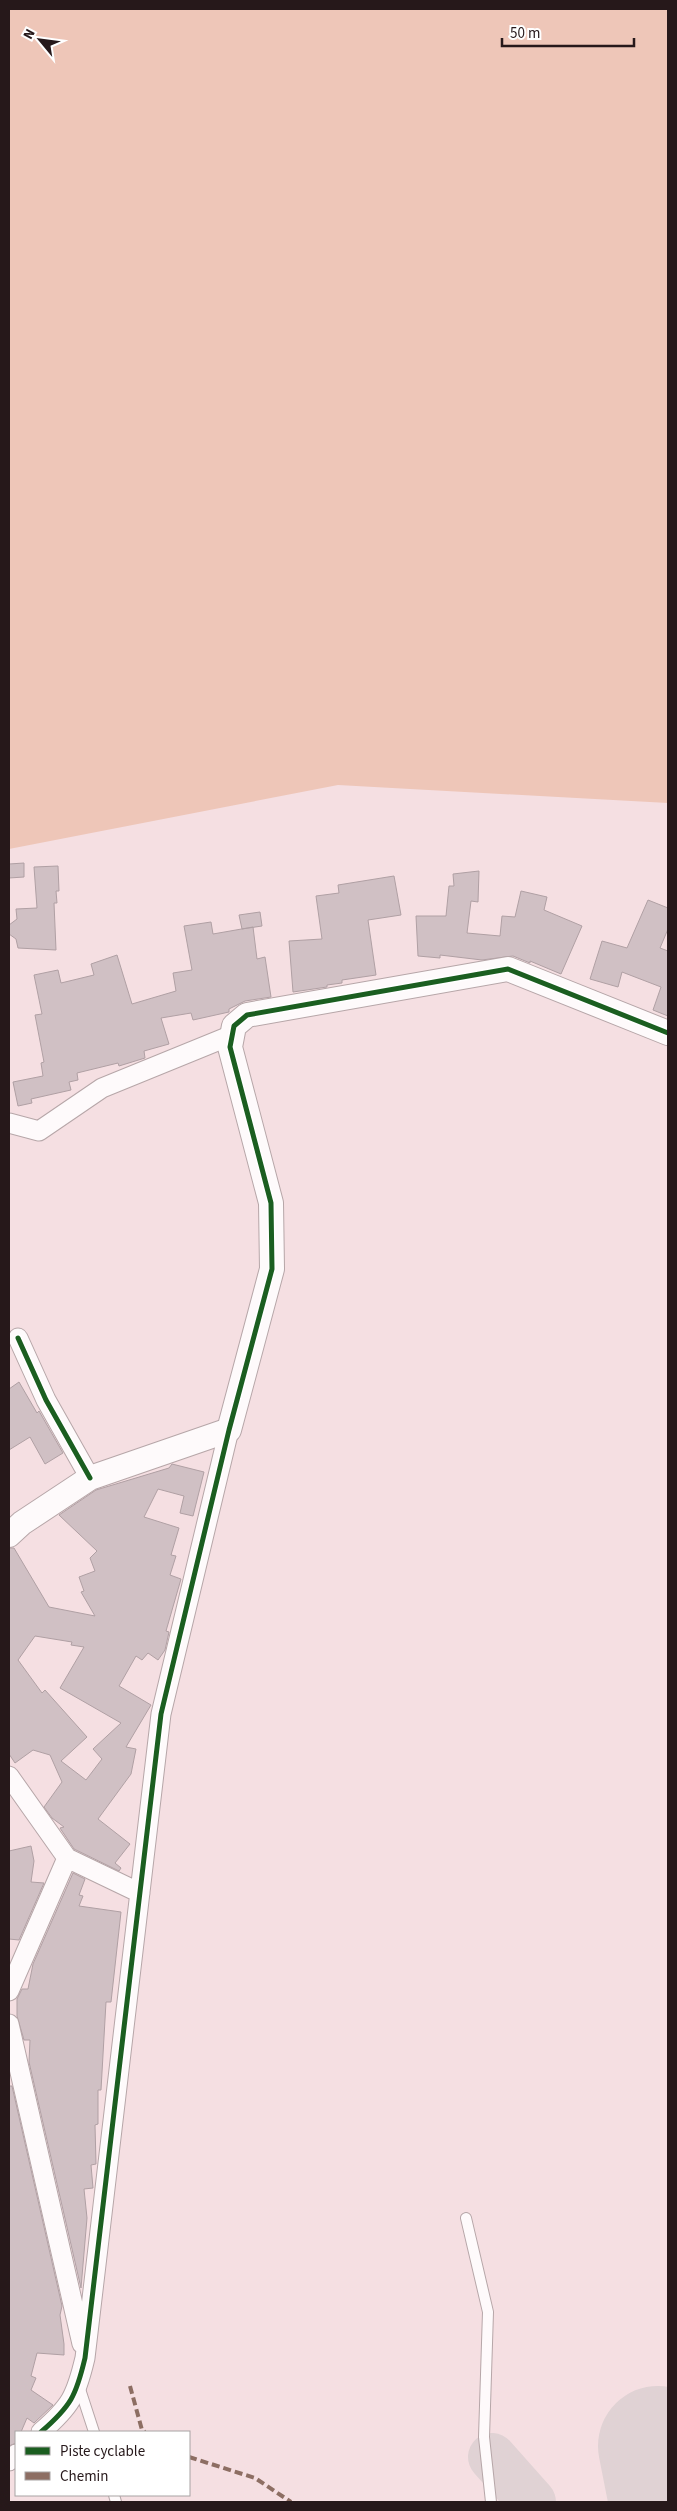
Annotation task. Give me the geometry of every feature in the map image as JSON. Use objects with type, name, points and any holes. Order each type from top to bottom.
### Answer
[{"type":"street","points":[[42,2431],[65,2411],[79,2385],[85,2358],[161,1714],[230,1430],[272,1268],[271,1203],[230,1047],[234,1026],[247,1015],[508,968],[668,1033]]},
{"type":"street","points":[[9,1123],[39,1131],[102,1088],[232,1035]]},
{"type":"street","points":[[14,1338],[90,1478]]},
{"type":"street","points":[[9,1535],[22,1523],[90,1478],[230,1430]]},
{"type":"street","points":[[9,1776],[67,1858],[140,1893]]},
{"type":"street","points":[[9,1991],[67,1858]]},
{"type":"street","points":[[9,2024],[85,2358]]},
{"type":"lane","points":[[466,2218],[488,2312],[484,2438],[491,2502]]},
{"type":"lane","points":[[79,2385],[94,2431]]},
{"type":"shaded area","points":[[9,9],[668,9],[668,803],[338,785],[9,849]]},
{"type":"building","points":[[24,863],[24,877],[9,878],[9,864]]},
{"type":"building","points":[[58,866],[59,891],[56,891],[57,903],[54,903],[56,950],[18,948],[16,939],[9,934],[9,925],[17,919],[16,909],[37,908],[34,867]]},
{"type":"building","points":[[479,871],[478,902],[471,901],[467,933],[500,936],[502,916],[515,917],[521,891],[547,897],[544,910],[582,926],[561,974],[513,956],[482,960],[440,955],[440,958],[418,956],[416,916],[446,916],[449,886],[454,886],[453,874]]},
{"type":"building","points":[[394,876],[401,915],[368,920],[376,975],[342,980],[342,983],[327,985],[327,987],[293,992],[289,941],[322,939],[316,896],[339,893],[338,885]]},
{"type":"building","points":[[648,900],[668,908],[668,929],[660,948],[668,951],[668,1016],[653,1010],[661,987],[622,972],[618,987],[590,979],[602,941],[627,948]]},
{"type":"building","points":[[260,912],[262,926],[242,929],[239,915]]},
{"type":"building","points":[[211,922],[213,934],[253,927],[257,959],[265,957],[271,997],[245,1001],[229,1009],[229,1012],[193,1020],[191,1013],[161,1018],[169,1044],[144,1051],[145,1058],[119,1066],[118,1063],[77,1073],[78,1080],[69,1082],[71,1090],[31,1099],[32,1103],[18,1106],[13,1082],[43,1076],[41,1063],[44,1062],[35,1015],[42,1014],[34,975],[58,970],[61,983],[94,975],[91,964],[117,955],[132,1004],[176,991],[173,973],[192,970],[184,926]]},
{"type":"building","points":[[19,1382],[37,1413],[39,1411],[63,1453],[45,1464],[30,1437],[9,1450],[9,1389]]},
{"type":"building","points":[[172,1464],[204,1472],[193,1516],[180,1513],[184,1496],[158,1489],[144,1517],[179,1528],[171,1555],[176,1556],[170,1575],[181,1579],[166,1631],[169,1632],[165,1650],[158,1660],[148,1653],[142,1660],[136,1656],[119,1686],[151,1705],[126,1747],[136,1749],[131,1774],[98,1819],[130,1844],[115,1863],[121,1868],[119,1871],[74,1849],[60,1828],[64,1827],[52,1818],[44,1807],[62,1782],[50,1755],[33,1750],[15,1763],[9,1754],[9,1548],[14,1548],[49,1607],[95,1616],[81,1592],[84,1591],[79,1577],[95,1571],[90,1558],[97,1551],[59,1515],[96,1490],[169,1468]],"holes":[[[35,1636],[72,1642],[71,1645],[84,1647],[60,1688],[121,1723],[93,1749],[102,1759],[86,1780],[61,1761],[87,1737],[45,1690],[42,1693],[18,1660]]]},
{"type":"building","points":[[31,1846],[34,1861],[31,1882],[44,1883],[19,1940],[9,1939],[9,1851]]},
{"type":"building","points":[[73,1873],[85,1879],[79,1895],[83,1896],[79,1906],[121,1912],[111,2002],[106,2002],[101,2090],[98,2090],[98,2124],[95,2125],[96,2164],[91,2165],[93,2188],[84,2189],[87,2218],[81,2288],[29,2062],[30,2040],[24,2040],[17,2016],[17,1999],[22,1989],[28,1989],[33,1964]]},
{"type":"building","points":[[9,2086],[12,2086],[62,2306],[60,2315],[64,2355],[37,2353],[31,2376],[36,2378],[31,2390],[53,2405],[34,2423],[27,2418],[21,2431],[15,2431],[15,2443],[9,2446]]},
{"type":"taxiway","points":[[492,2457],[532,2502]]},
{"type":"runway","points":[[658,2446],[668,2497]]},
{"type":"marked path","points":[[130,2386],[144,2431]]},
{"type":"marked path","points":[[190,2457],[255,2478],[291,2502]]},
{"type":"cycle path","points":[[42,2431],[71,2400],[79,2382],[85,2358],[161,1714],[229,1430],[272,1269],[271,1203],[230,1047],[234,1026],[247,1015],[508,969],[668,1033]]},
{"type":"cycle path","points":[[18,1338],[46,1400],[90,1478]]}]
